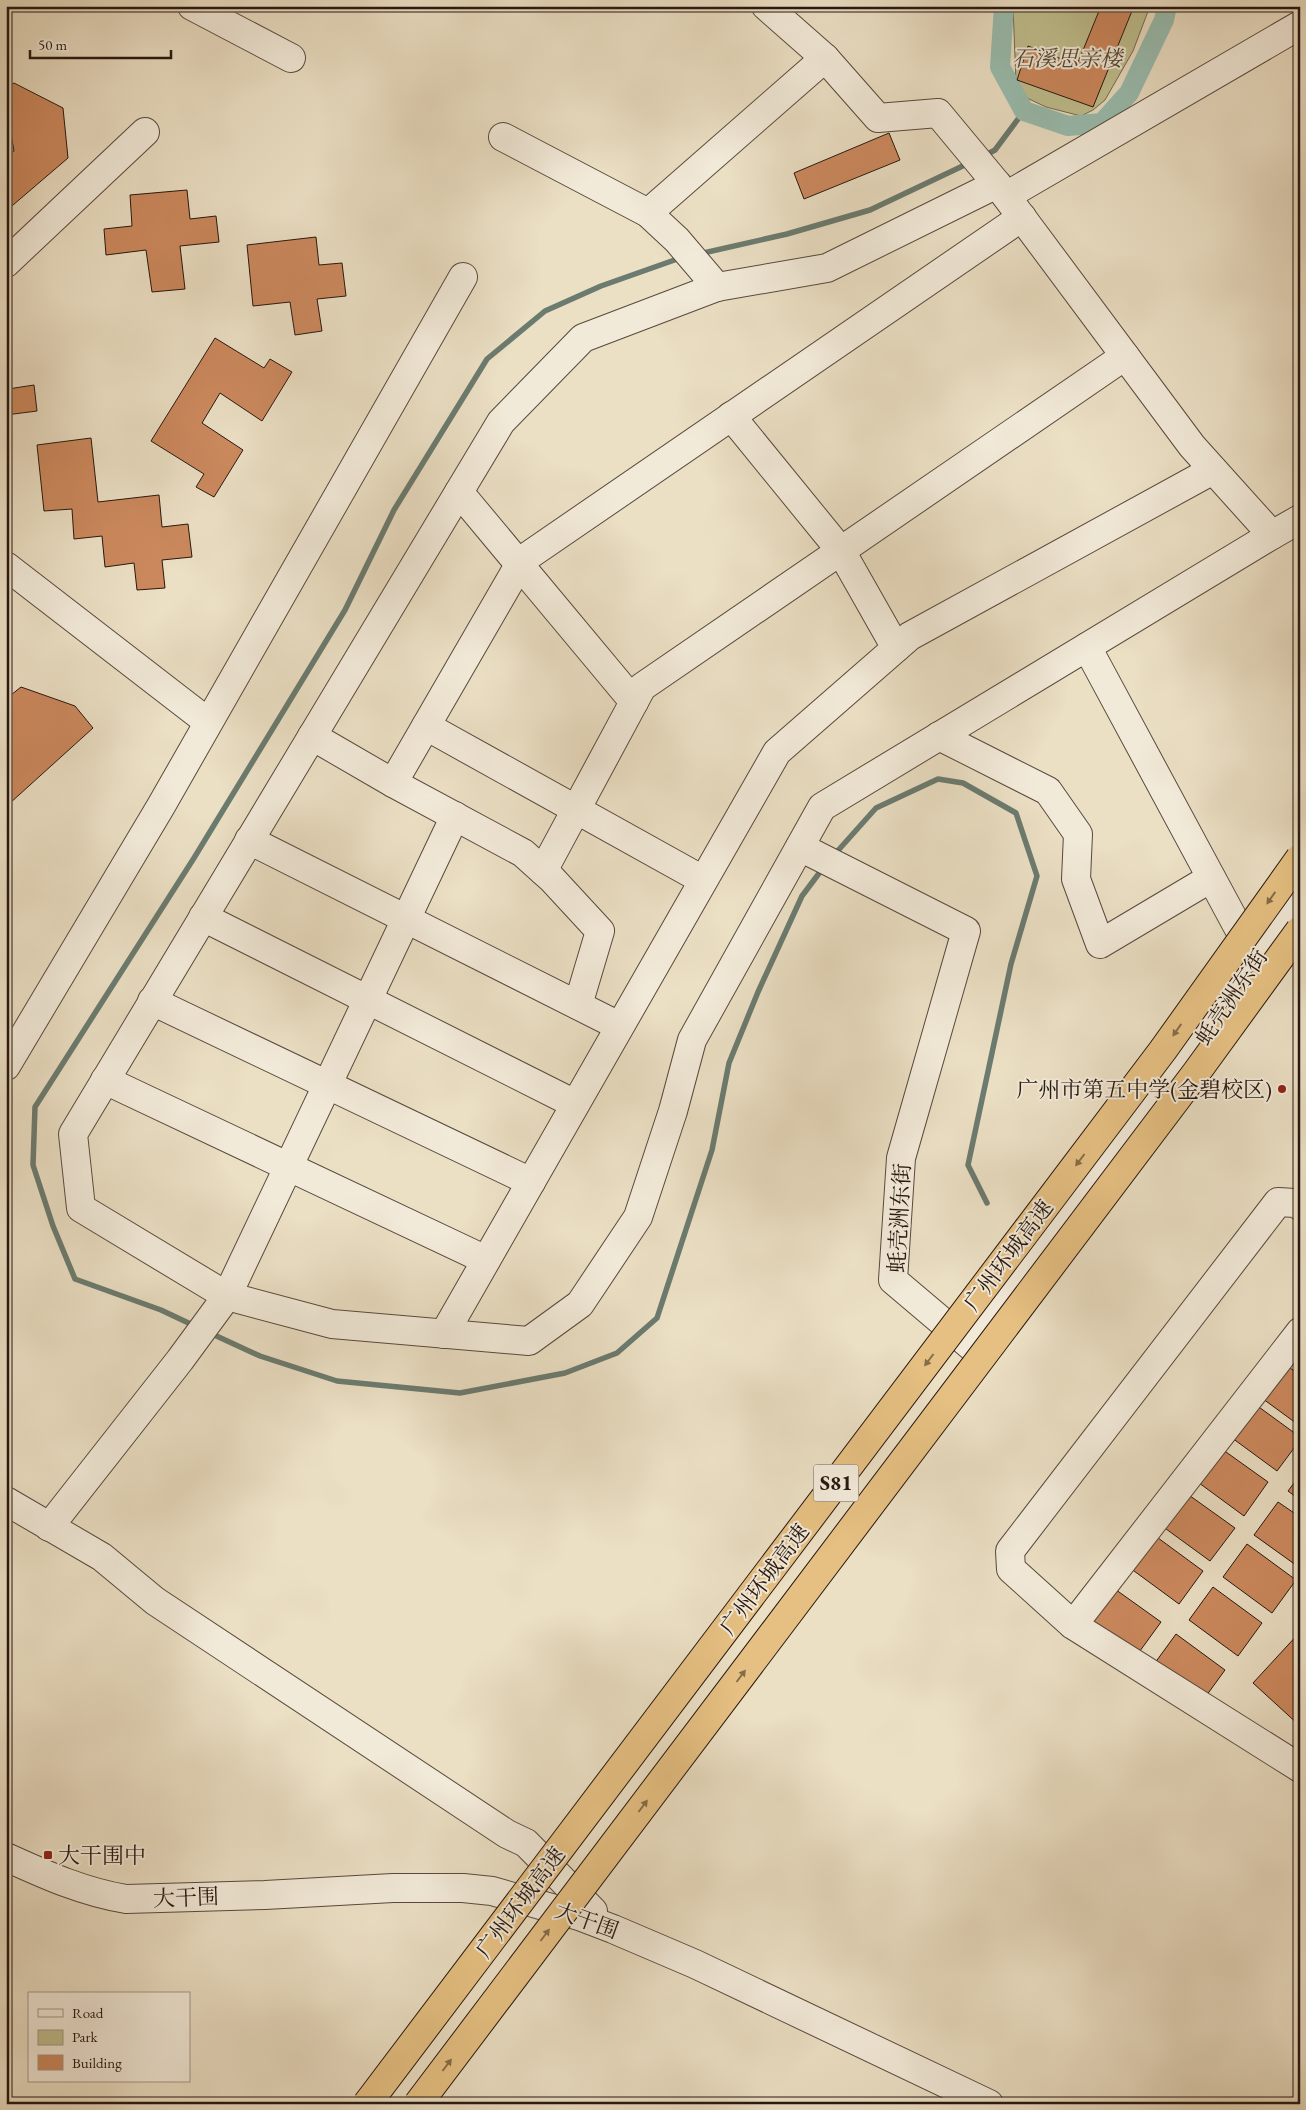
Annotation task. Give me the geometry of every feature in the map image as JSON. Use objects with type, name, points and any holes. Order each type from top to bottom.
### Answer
[{"type":"highway","name":"广州环城高速","points":[[367,2104],[1163,1050],[1300,858]]},
{"type":"highway","name":"广州环城高速","points":[[418,2104],[1178,1097],[1300,930]]},
{"type":"street","points":[[192,6],[291,58]]},
{"type":"street","points":[[766,6],[825,58],[878,118],[938,113],[1008,199],[1192,446],[1272,535]]},
{"type":"street","points":[[786,6],[870,81]]},
{"type":"street","points":[[393,783],[522,560],[731,416],[1008,199],[1300,25]]},
{"type":"street","points":[[648,212],[825,58]]},
{"type":"street","points":[[6,263],[145,132]]},
{"type":"street","points":[[502,137],[648,212],[677,240],[710,278]]},
{"type":"street","points":[[1008,199],[827,268],[710,278],[583,338],[501,422],[72,1134],[81,1208],[224,1299],[332,1324],[529,1341],[580,1304],[638,1217],[673,1111],[692,1040],[819,856],[822,807],[1300,519]]},
{"type":"street","points":[[7,1065],[208,722],[463,277]]},
{"type":"street","points":[[543,871],[642,687],[1125,356]]},
{"type":"street","points":[[731,416],[841,551],[896,648]]},
{"type":"street","points":[[444,1334],[777,752],[910,636],[1213,470]]},
{"type":"street","points":[[459,492],[634,702]]},
{"type":"street","points":[[6,566],[208,722]]},
{"type":"street","points":[[1087,647],[1256,960]]},
{"type":"street","points":[[426,726],[703,880]]},
{"type":"street","points":[[312,736],[393,783],[524,853],[543,871],[600,931],[578,1005]]},
{"type":"street","points":[[939,736],[1048,791],[1078,834],[1076,879],[1100,944],[1211,878]]},
{"type":"street","points":[[49,1527],[180,1360],[224,1299],[455,816]]},
{"type":"street","points":[[249,840],[620,1026]]},
{"type":"street","name":"蚝壳洲东街","points":[[819,856],[966,931],[901,1158],[893,1280],[971,1346],[1190,1059],[1300,894]]},
{"type":"street","points":[[203,917],[575,1104]]},
{"type":"street","points":[[152,1001],[531,1182]]},
{"type":"street","points":[[105,1080],[486,1260]]},
{"type":"street","points":[[1300,1206],[1295,1203],[1278,1202],[1010,1551],[1011,1569],[1073,1625],[1300,1768]]},
{"type":"street","points":[[1073,1625],[1300,1332]]},
{"type":"street","points":[[6,1501],[102,1557],[155,1602],[507,1834],[526,1843],[613,1929]]},
{"type":"street","name":"大干围","points":[[6,1857],[68,1885],[98,1895],[126,1899],[264,1895],[393,1888],[463,1888],[492,1891],[579,1916],[613,1929],[694,1964],[989,2104]]},
{"type":"green space","name":"石溪思亲楼","points":[[1013,6],[1150,6],[1133,51],[1105,100],[1093,110],[1081,116],[1046,107],[1027,98],[1016,82]]},
{"type":"building","points":[[1101,6],[1134,6],[1093,107],[1017,80],[1028,46],[1077,65]]},
{"type":"building","points":[[14,83],[63,108],[68,158],[6,211],[6,156],[14,151],[10,129],[6,132],[6,89]]},
{"type":"building","points":[[889,133],[900,160],[804,199],[794,173]]},
{"type":"building","points":[[187,190],[190,219],[216,216],[219,242],[180,246],[185,289],[152,292],[146,250],[106,255],[104,229],[132,226],[130,195]]},
{"type":"building","points":[[316,237],[319,265],[342,263],[346,296],[317,299],[322,331],[295,335],[290,302],[253,306],[247,245]]},
{"type":"building","points":[[215,338],[264,368],[270,359],[292,372],[262,421],[220,393],[202,423],[243,450],[214,497],[196,487],[204,474],[151,441]]},
{"type":"building","points":[[6,375],[8,389],[34,385],[37,411],[6,415]]},
{"type":"building","points":[[91,438],[98,502],[159,495],[162,527],[188,524],[192,557],[162,560],[165,588],[137,590],[134,563],[105,567],[102,536],[74,539],[72,509],[44,511],[37,445]]},
{"type":"building","points":[[21,687],[75,706],[93,728],[9,804],[6,803],[6,699]]},
{"type":"building","points":[[1283,1363],[1300,1375],[1300,1426],[1259,1396]]},
{"type":"building","points":[[1252,1402],[1300,1437],[1300,1440],[1277,1471],[1228,1435]]},
{"type":"building","points":[[1219,1447],[1268,1482],[1244,1516],[1195,1480]]},
{"type":"building","points":[[1300,1475],[1300,1500],[1288,1491]]},
{"type":"building","points":[[1186,1493],[1235,1528],[1210,1561],[1162,1526]]},
{"type":"building","points":[[1278,1502],[1300,1517],[1300,1568],[1254,1535]]},
{"type":"building","points":[[1154,1535],[1203,1571],[1179,1604],[1130,1568]]},
{"type":"building","points":[[1247,1544],[1296,1580],[1272,1613],[1223,1577]]},
{"type":"building","points":[[1112,1587],[1161,1622],[1137,1655],[1088,1620]]},
{"type":"building","points":[[1213,1587],[1262,1623],[1238,1656],[1189,1620]]},
{"type":"building","points":[[1300,1632],[1300,1726],[1253,1683]]},
{"type":"building","points":[[1176,1634],[1225,1670],[1201,1703],[1152,1667]]},
{"type":"waterway","points":[[1004,6],[1000,67],[1024,111],[1068,126],[1102,123],[1129,93],[1164,20],[1167,6]]},
{"type":"waterway","points":[[984,156],[995,150],[1024,111]]},
{"type":"waterway","points":[[699,254],[787,234],[870,210],[969,163]]},
{"type":"waterway","points":[[197,1327],[161,1310],[75,1279],[53,1226],[33,1165],[35,1107],[194,858],[345,610],[394,510],[487,359],[545,311],[601,286],[683,257]]},
{"type":"waterway","points":[[834,855],[876,808],[938,779],[963,783],[1016,813],[1037,876],[1011,964],[968,1165],[987,1203]]},
{"type":"waterway","points":[[210,1333],[260,1356],[337,1381],[460,1393],[565,1373],[617,1353],[657,1318],[712,1150],[729,1063],[758,992],[802,896],[823,868]]},
{"type":"place","name":"广州市第五中学(金碧校区)","points":[[1282,1089]]},
{"type":"place","name":"大干围中","points":[[48,1855]]}]
